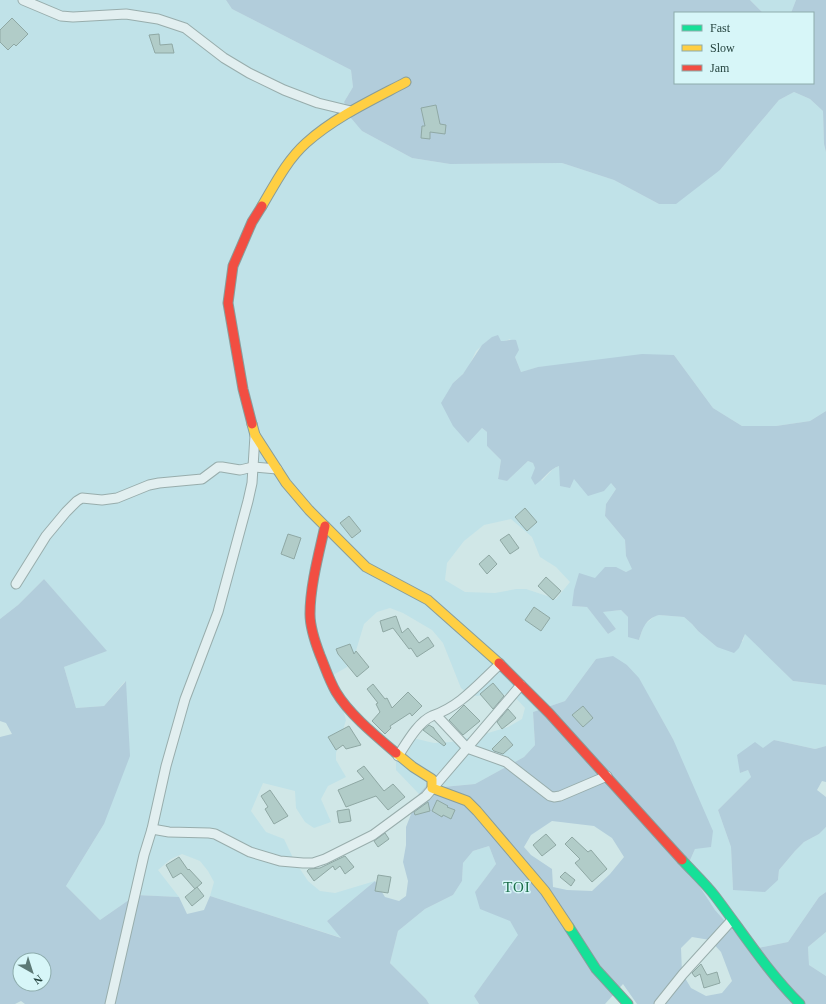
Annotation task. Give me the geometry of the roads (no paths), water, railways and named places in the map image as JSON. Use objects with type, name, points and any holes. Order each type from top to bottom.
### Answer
[{"type":"street","points":[[23,0],[61,16],[73,17],[126,14],[158,19],[185,28],[224,58],[249,73],[284,90],[318,103],[351,111]]},
{"type":"street","points":[[110,1004],[166,766],[185,698],[208,639],[224,590],[248,501],[253,467],[255,435],[243,389],[228,303],[233,266],[252,222],[287,164],[305,143],[351,111],[406,82]]},
{"type":"street","points":[[255,435],[277,469],[309,510],[366,567],[428,600],[464,630],[521,685],[608,776],[714,895],[783,987],[800,1004]]},
{"type":"street","points":[[16,584],[46,536],[66,512],[82,498],[102,500],[117,498],[149,485],[202,478],[218,467],[240,470],[253,467],[277,469]]},
{"type":"street","points":[[325,526],[315,570],[310,603],[310,614],[313,636],[329,678],[344,704],[374,736],[418,771],[432,779],[432,788]]},
{"type":"street","points":[[398,756],[415,731],[425,721],[433,716],[436,716],[461,700],[500,664]]},
{"type":"street","points":[[152,829],[216,834],[250,852],[280,861],[313,863],[373,835],[426,796],[521,685]]},
{"type":"street","points":[[436,716],[467,748],[506,762],[550,796],[560,796],[608,776]]},
{"type":"street","points":[[432,788],[467,801],[477,811],[545,891],[596,969],[628,1004]]},
{"type":"street","points":[[660,1004],[683,974],[732,920]]},
{"type":"district","name":"TOI","points":[[517,887]]}]
